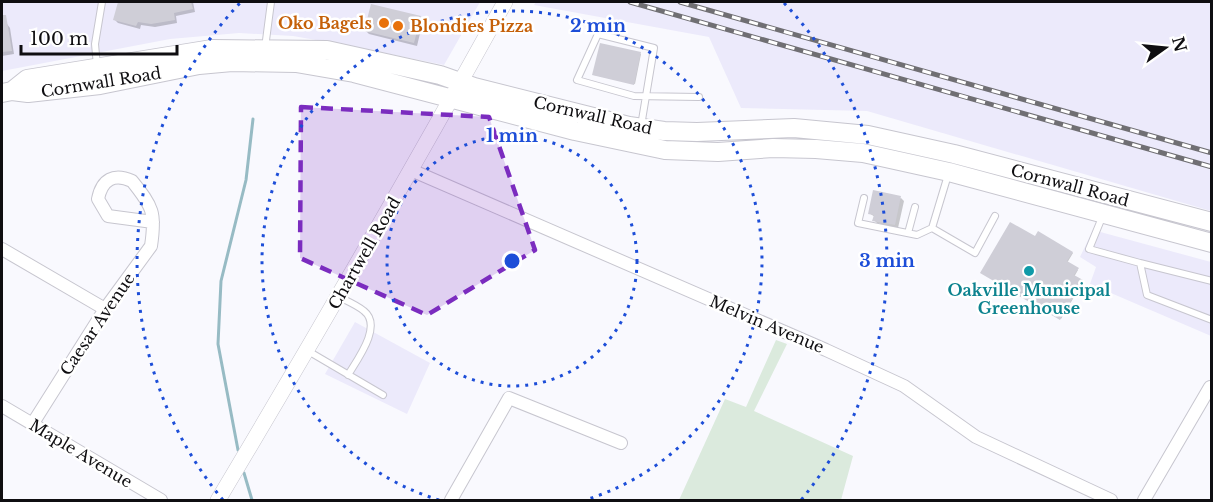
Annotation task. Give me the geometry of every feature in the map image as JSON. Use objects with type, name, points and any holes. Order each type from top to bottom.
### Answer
[{"type":"main road","name":"Cornwall Road","points":[[98,77],[212,49],[265,48],[336,52],[440,75],[454,89]]},
{"type":"main road","name":"Cornwall Road","points":[[7,92],[27,79],[98,77],[232,62],[296,63],[551,107],[639,136],[665,150],[718,152],[773,148],[863,153],[949,172],[1100,221],[1212,243]]},
{"type":"main road","name":"Cornwall Road","points":[[639,136],[664,131],[794,128],[868,135],[954,154],[1212,222]]},
{"type":"street","name":"Chartwell Road","points":[[218,501],[308,351],[505,2]]},
{"type":"street","name":"Melvin Avenue","points":[[411,170],[904,386],[976,436],[1111,501]]},
{"type":"street","points":[[117,177],[132,181],[153,211],[153,222],[108,216],[98,199],[100,188],[110,179],[117,177]]},
{"type":"street","name":"Caesar Avenue","points":[[33,423],[105,309],[151,246],[153,222]]},
{"type":"street","points":[[2,249],[105,309]]},
{"type":"street","points":[[1144,501],[1210,387]]},
{"type":"street","points":[[451,501],[509,398],[621,443]]},
{"type":"street","name":"Maple Avenue","points":[[2,406],[161,501]]},
{"type":"lane","points":[[98,77],[95,44],[102,2]]},
{"type":"lane","points":[[265,48],[271,2]]},
{"type":"lane","points":[[639,136],[646,97],[654,48],[598,34],[577,80],[634,96],[646,97],[699,97]]},
{"type":"lane","points":[[864,198],[858,223],[917,235],[932,228],[954,154]]},
{"type":"lane","points":[[1109,195],[1089,249],[1212,281]]},
{"type":"lane","points":[[908,233],[915,207]]},
{"type":"lane","points":[[932,228],[975,253],[995,216]]},
{"type":"lane","points":[[1140,263],[1147,295],[1212,320]]},
{"type":"lane","points":[[339,297],[363,310],[370,321],[369,336],[348,375]]},
{"type":"lane","points":[[308,351],[383,395]]},
{"type":"highlighted area","points":[[301,107],[489,117],[535,250],[427,315],[300,258]]},
{"type":"shaded area","points":[[2,2],[480,2],[444,65],[293,36],[239,33],[170,39],[2,71]]},
{"type":"shaded area","points":[[536,2],[1211,2],[1211,211],[867,111],[741,108],[709,37],[534,5]]},
{"type":"shaded area","points":[[1093,230],[1211,262],[1211,336],[1090,284],[1096,267],[1080,257]]},
{"type":"shaded area","points":[[355,322],[430,363],[407,414],[325,374]]},
{"type":"green space","points":[[776,340],[787,344],[754,411],[853,456],[841,500],[679,500],[725,399],[746,407]]},
{"type":"building","points":[[118,2],[191,2],[193,9],[174,13],[175,20],[151,24],[138,22],[136,26],[113,20]]},
{"type":"building","points":[[371,4],[421,16],[414,43],[364,31]]},
{"type":"building","points":[[2,15],[6,15],[12,51],[2,52]]},
{"type":"building","points":[[600,43],[641,52],[634,85],[592,75]]},
{"type":"building","points":[[873,190],[901,196],[895,225],[872,221],[874,215],[868,214]]},
{"type":"building","name":"Oakville Municipal Greenhouse","points":[[1010,222],[1035,236],[1038,231],[1073,252],[1067,261],[1079,268],[1074,275],[1083,280],[1060,320],[980,273]]},
{"type":"waterway","points":[[238,450],[218,344],[221,281],[246,180],[253,119]]},
{"type":"waterway","points":[[244,473],[252,500]]},
{"type":"railway","points":[[630,2],[1212,167]]},
{"type":"railway","points":[[680,2],[1212,153]]},
{"type":"place","name":"Oko Bagels","points":[[384,23]]},
{"type":"place","name":"Blondies Pizza","points":[[398,26]]},
{"type":"place","name":"Oakville Municipal Greenhouse","points":[[1029,271]]}]
